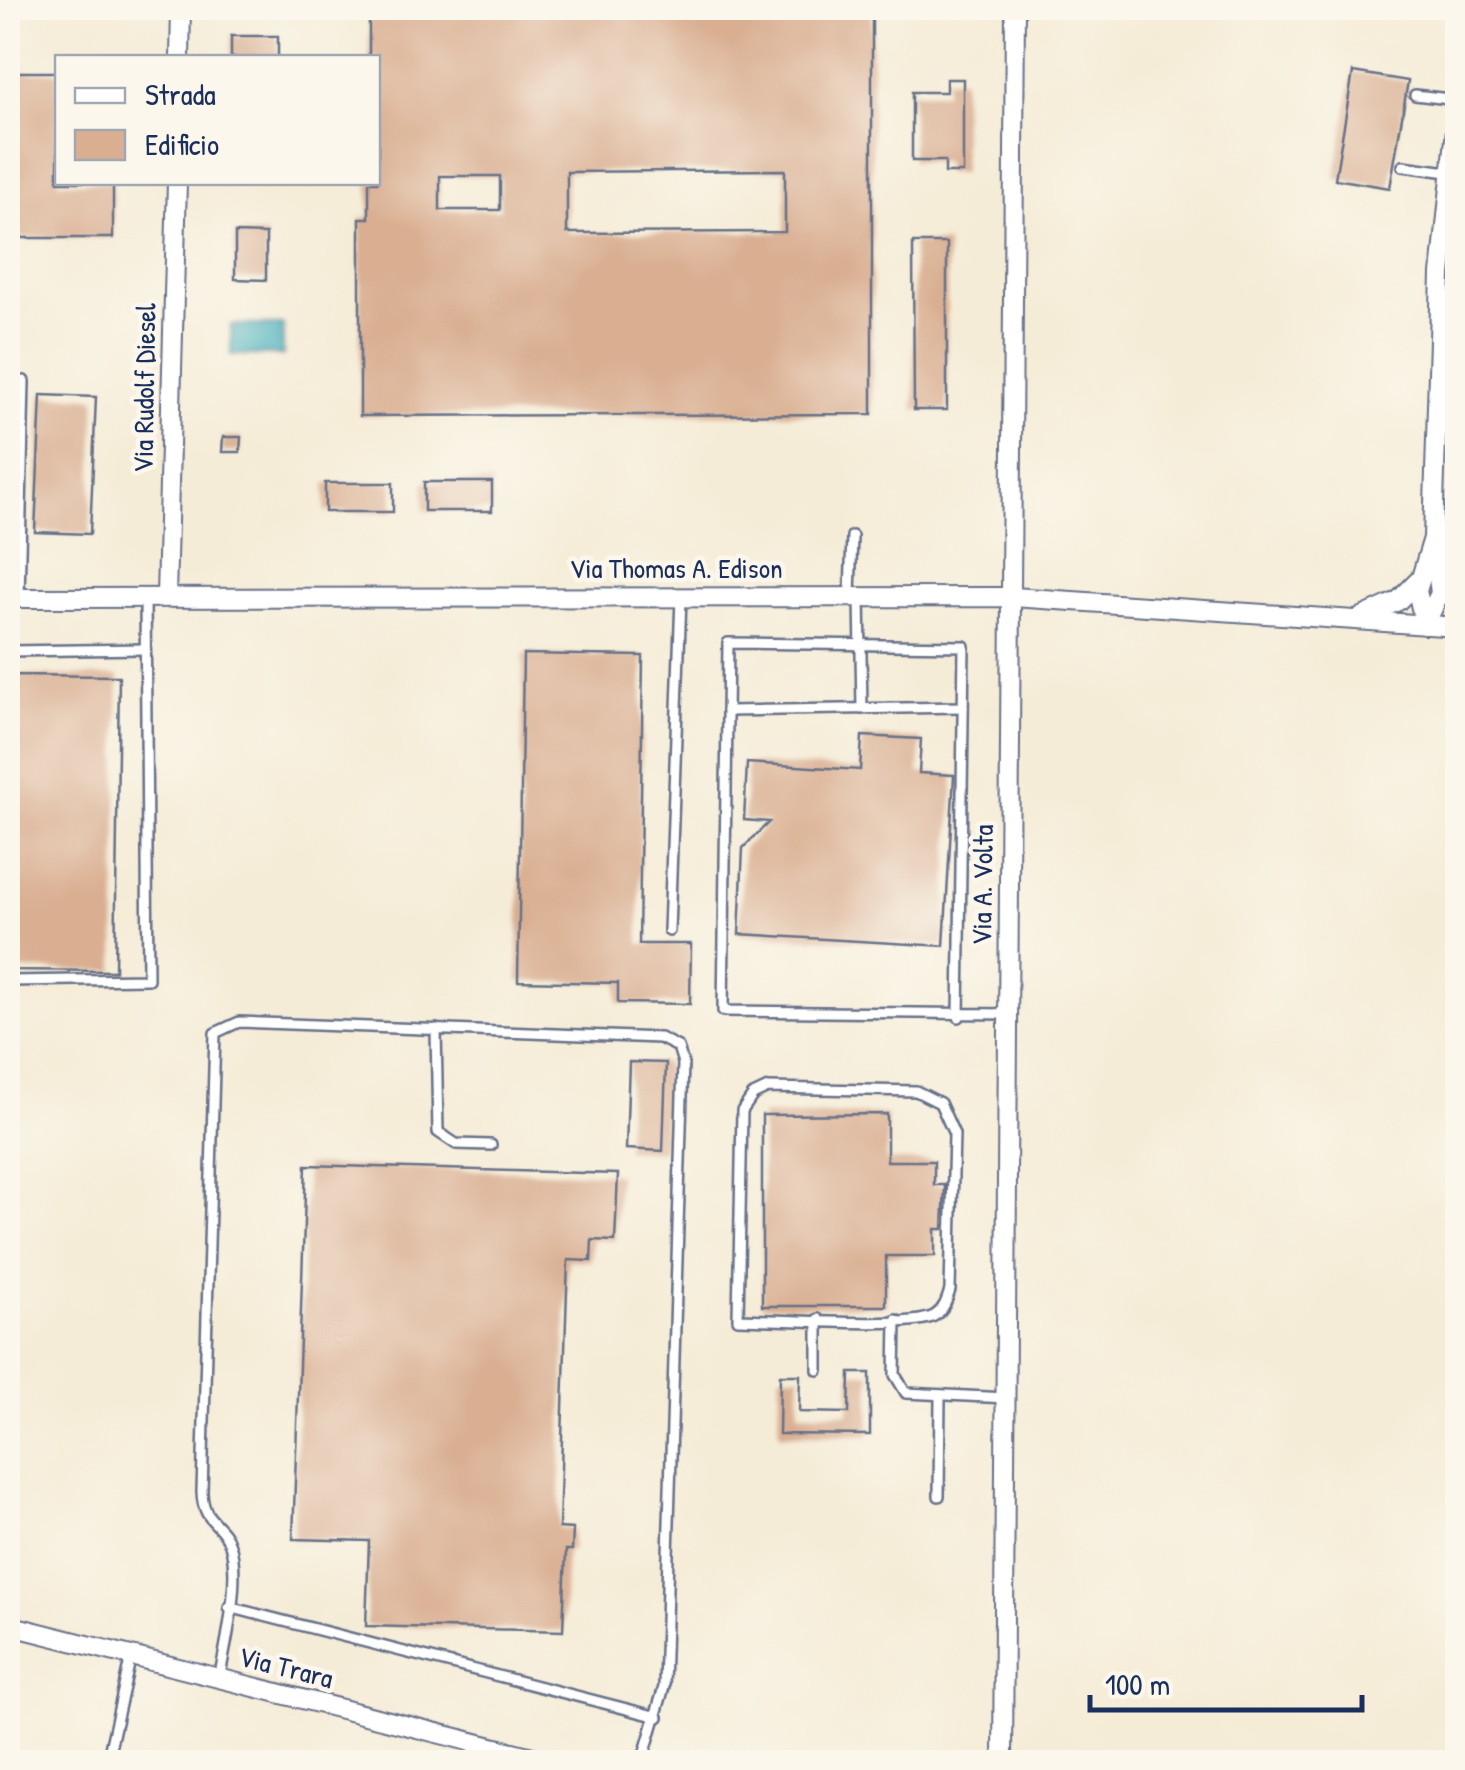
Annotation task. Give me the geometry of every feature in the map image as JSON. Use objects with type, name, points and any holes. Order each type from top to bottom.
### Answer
[{"type":"street","points":[[180,55],[181,8]]},
{"type":"street","name":"Via A. Volta","points":[[1003,1762],[1015,8]]},
{"type":"street","points":[[1425,625],[1440,594],[1433,538],[1438,388],[1449,313],[1448,172],[1458,110]]},
{"type":"street","name":"Via Rudolf Diesel","points":[[166,596],[177,185]]},
{"type":"street","points":[[1425,625],[1418,603],[1419,580],[1433,538]]},
{"type":"street","points":[[1440,575],[1458,604]]},
{"type":"street","points":[[1343,619],[1386,609],[1419,580]]},
{"type":"street","name":"Via Thomas A. Edison","points":[[13,598],[1013,596],[1458,627]]},
{"type":"street","name":"Via Trara","points":[[8,1625],[552,1762]]},
{"type":"lane","points":[[1415,94],[1458,100]]},
{"type":"lane","points":[[1404,166],[1448,172]]},
{"type":"lane","points":[[13,598],[24,380]]},
{"type":"lane","points":[[1438,388],[1458,389]]},
{"type":"lane","points":[[852,536],[862,709]]},
{"type":"lane","points":[[8,980],[148,979],[144,596]]},
{"type":"lane","points":[[669,931],[680,598]]},
{"type":"lane","points":[[958,1016],[964,646],[728,643],[723,1011],[958,1016],[1008,1014]]},
{"type":"lane","points":[[8,651],[145,649]]},
{"type":"lane","points":[[727,711],[963,707]]},
{"type":"lane","points":[[219,1678],[230,1607],[231,1548],[205,1514],[202,1492],[212,1039],[219,1029],[239,1022],[660,1038],[680,1052],[664,1686],[642,1762]]},
{"type":"lane","points":[[436,1029],[438,1132],[456,1144],[491,1145]]},
{"type":"lane","points":[[768,1088],[916,1092],[932,1096],[948,1114],[954,1134],[949,1295],[944,1307],[930,1318],[896,1320],[738,1319],[742,1111],[753,1095],[768,1088]]},
{"type":"lane","points":[[818,1320],[818,1370]]},
{"type":"lane","points":[[896,1320],[898,1386],[911,1395],[1007,1398]]},
{"type":"lane","points":[[939,1496],[940,1397]]},
{"type":"lane","points":[[230,1607],[658,1717]]},
{"type":"lane","points":[[107,1762],[131,1656]]},
{"type":"water","points":[[231,325],[283,325],[283,355],[231,355]]},
{"type":"building","points":[[369,8],[872,8],[872,414],[360,416],[360,218],[369,218],[369,185],[380,185],[380,55],[369,55]],"holes":[[[785,170],[785,232],[567,233],[567,172]],[[440,176],[500,176],[500,210],[440,210]]]},
{"type":"building","points":[[231,36],[278,36],[278,55],[231,55]]},
{"type":"building","points":[[8,72],[55,72],[55,185],[113,185],[113,238],[8,238]]},
{"type":"building","points":[[1353,72],[1408,81],[1390,188],[1335,179]]},
{"type":"building","points":[[946,79],[963,79],[963,173],[945,173],[945,161],[912,161],[912,92],[946,92]]},
{"type":"building","points":[[235,233],[266,234],[266,280],[235,279]]},
{"type":"building","points":[[913,243],[947,243],[947,410],[914,410]]},
{"type":"building","points":[[41,395],[96,397],[90,534],[35,532]]},
{"type":"building","points":[[223,437],[241,437],[240,452],[222,452]]},
{"type":"building","points":[[424,482],[492,482],[492,511],[424,511]]},
{"type":"building","points":[[325,483],[393,483],[393,512],[325,512]]},
{"type":"building","points":[[523,654],[643,656],[639,944],[691,944],[690,1004],[618,1003],[618,983],[518,981]]},
{"type":"building","points":[[8,675],[119,676],[115,971],[8,970]]},
{"type":"building","points":[[862,736],[921,739],[919,773],[954,775],[944,946],[739,934],[743,848],[769,822],[744,820],[747,763],[860,770]]},
{"type":"building","points":[[629,1062],[666,1063],[663,1151],[626,1149]]},
{"type":"building","points":[[887,1114],[887,1161],[934,1161],[934,1185],[945,1185],[943,1229],[935,1229],[935,1256],[886,1256],[886,1306],[762,1306],[762,1115]]},
{"type":"building","points":[[306,1165],[618,1174],[615,1241],[592,1240],[591,1261],[568,1260],[559,1528],[573,1529],[572,1550],[566,1550],[563,1631],[366,1626],[369,1541],[293,1539]]},
{"type":"building","points":[[850,1373],[870,1373],[870,1435],[779,1434],[780,1375],[800,1375],[799,1412],[849,1413]]}]
